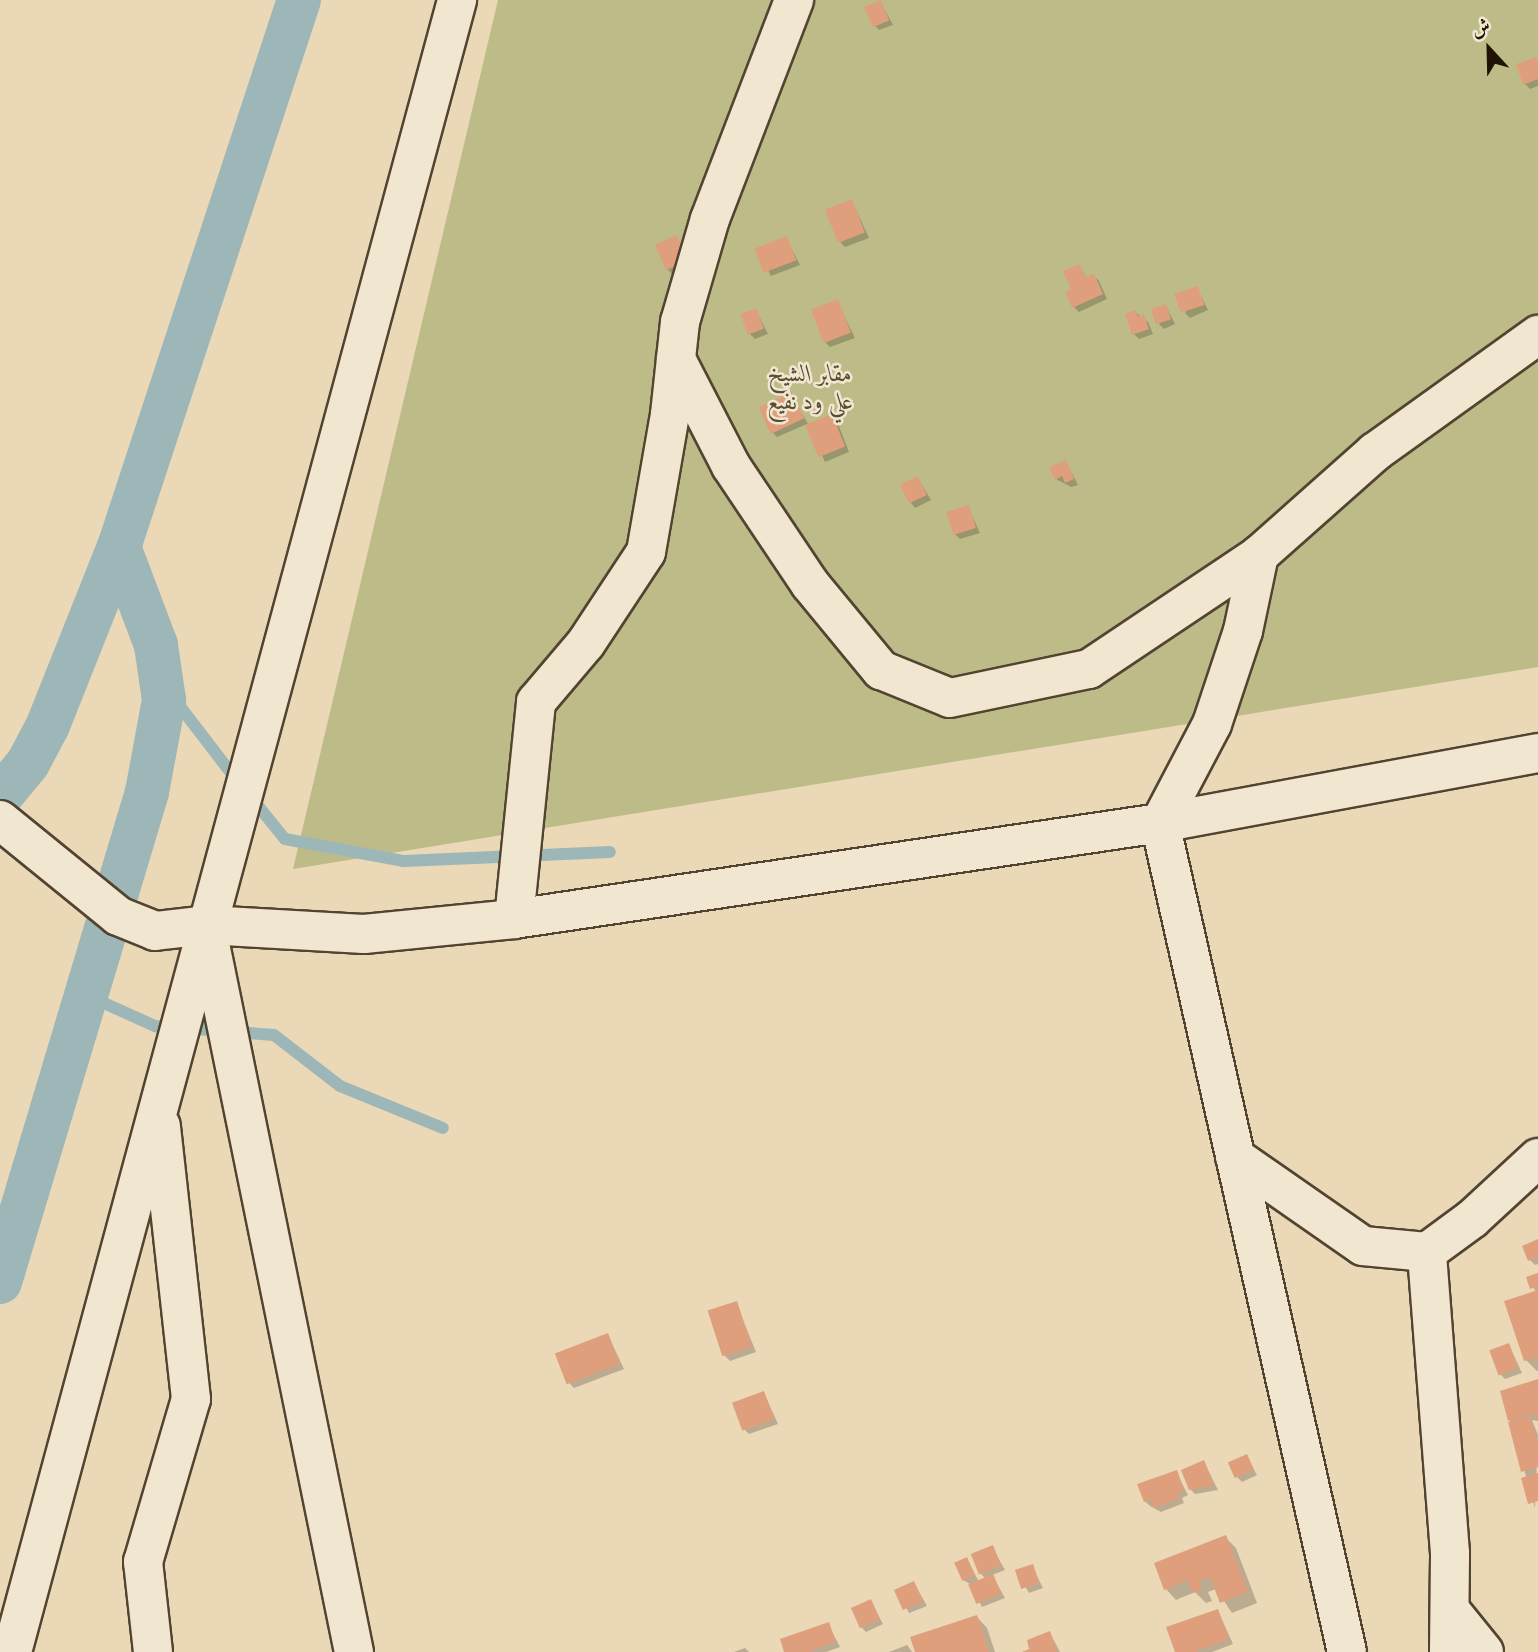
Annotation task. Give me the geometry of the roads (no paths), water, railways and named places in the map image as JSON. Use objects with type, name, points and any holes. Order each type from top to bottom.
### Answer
[{"type":"street","points":[[12,1652],[457,0]]},
{"type":"street","points":[[514,919],[536,702],[586,643],[646,552],[680,322],[710,219],[794,0]]},
{"type":"street","points":[[676,359],[731,466],[819,595],[881,670],[950,698],[1089,669],[1259,555],[1375,452],[1538,335]]},
{"type":"street","points":[[1259,555],[1243,631],[1212,724],[1160,823],[1347,1652]]},
{"type":"street","points":[[0,820],[118,916],[155,931],[206,925],[364,934],[514,919],[1160,823],[1538,753]]},
{"type":"street","points":[[206,925],[354,1652]]},
{"type":"street","points":[[153,1652],[143,1562],[191,1399],[159,1103]]},
{"type":"street","points":[[1235,1157],[1363,1246],[1427,1252],[1472,1219],[1538,1158]]},
{"type":"street","points":[[1427,1252],[1450,1553],[1449,1652]]},
{"type":"street","points":[[1450,1610],[1484,1652]]},
{"type":"waterway","points":[[0,797],[28,763],[48,725],[119,547],[299,0]]},
{"type":"waterway","points":[[0,1282],[147,792],[164,700],[156,645],[119,547]]},
{"type":"waterway","points":[[162,683],[238,782]]},
{"type":"waterway","points":[[250,796],[285,839],[404,861],[610,852]]},
{"type":"waterway","points":[[86,995],[155,1026],[274,1035],[340,1086],[443,1128]]},
{"type":"park label","name":"مقابر الشيخ علي ود نفيع","points":[[810,390]]}]
